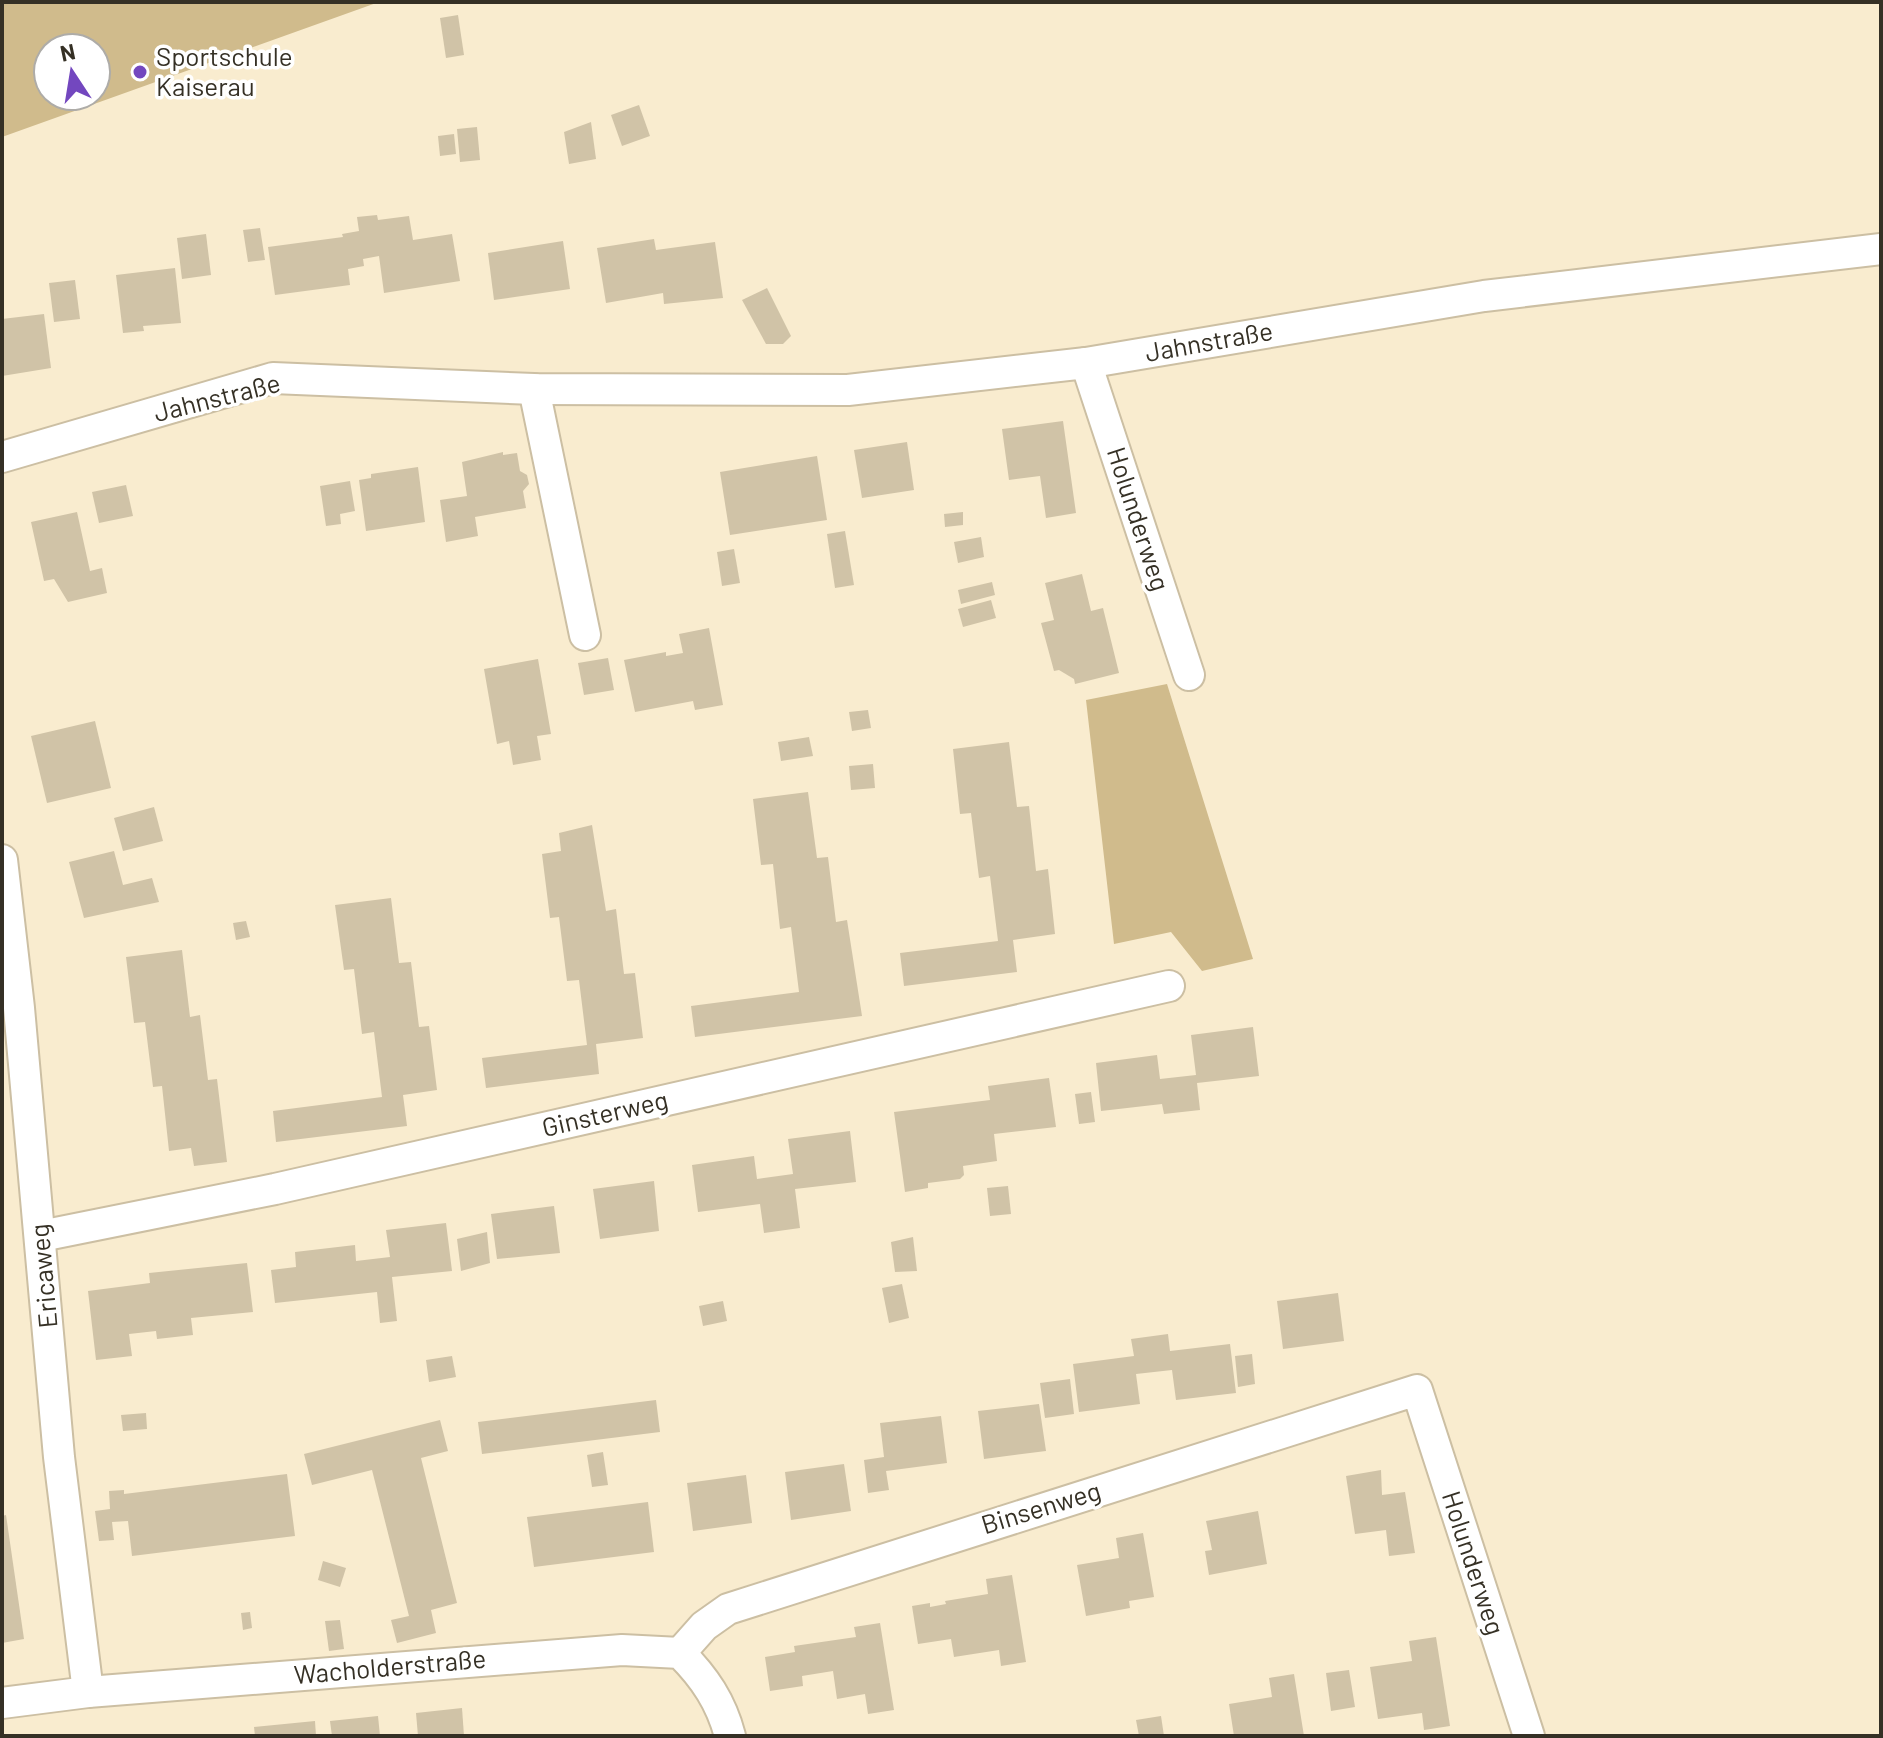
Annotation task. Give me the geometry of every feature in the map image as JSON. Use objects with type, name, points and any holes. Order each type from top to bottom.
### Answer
[{"type":"street","name":"Jahnstraße","points":[[2,457],[273,378],[534,389],[848,390],[1086,363],[1484,296],[1881,249]]},
{"type":"street","name":"Holunderweg","points":[[1086,363],[1189,675]]},
{"type":"street","points":[[534,389],[585,635]]},
{"type":"street","name":"Ericaweg","points":[[2,860],[11,1010],[41,1236],[59,1457],[88,1692]]},
{"type":"street","name":"Ginsterweg","points":[[41,1236],[275,1189],[1169,986]]},
{"type":"street","name":"Holunderweg","points":[[1417,1390],[1529,1736]]},
{"type":"street","name":"Binsenweg","points":[[680,1653],[704,1626],[728,1609],[1417,1390]]},
{"type":"street","name":"Wacholderstraße","points":[[2,1703],[88,1692],[494,1658],[622,1650],[680,1653]]},
{"type":"street","points":[[680,1653],[702,1675],[723,1712],[730,1736]]},
{"type":"shaded area","name":"Sportschule Kaiserau","points":[[2,2],[379,2],[112,98],[112,32],[32,32],[32,112],[72,112],[2,137]]},
{"type":"shaded area","points":[[1167,684],[1253,959],[1202,971],[1171,932],[1114,944],[1086,700]]},
{"type":"building","points":[[458,15],[464,55],[446,58],[440,18]]},
{"type":"building","points":[[639,105],[650,136],[622,146],[611,115]]},
{"type":"building","points":[[591,122],[596,159],[569,164],[564,132]]},
{"type":"building","points":[[477,127],[480,160],[460,162],[457,129]]},
{"type":"building","points":[[454,134],[456,154],[440,156],[438,136]]},
{"type":"building","points":[[377,215],[378,220],[409,216],[413,240],[452,234],[460,281],[384,293],[379,256],[363,259],[364,266],[348,269],[350,285],[275,295],[268,247],[343,237],[342,234],[359,231],[357,217]]},
{"type":"building","points":[[260,228],[265,260],[248,262],[243,230]]},
{"type":"building","points":[[206,234],[211,275],[182,279],[177,238]]},
{"type":"building","points":[[654,239],[656,250],[715,242],[723,298],[664,304],[663,293],[606,303],[597,248]]},
{"type":"building","points":[[563,241],[570,289],[494,300],[488,253]]},
{"type":"building","points":[[175,268],[181,323],[143,326],[144,331],[123,333],[116,275]]},
{"type":"building","points":[[75,280],[80,319],[54,322],[49,283]]},
{"type":"building","points":[[767,288],[791,336],[783,344],[766,344],[742,300]]},
{"type":"building","points":[[44,314],[51,368],[2,376],[2,319]]},
{"type":"building","points":[[1063,421],[1076,513],[1046,518],[1040,476],[1009,480],[1002,429]]},
{"type":"building","points":[[907,442],[914,490],[862,498],[854,450]]},
{"type":"building","points":[[503,452],[503,455],[517,453],[520,471],[527,475],[529,484],[523,491],[526,508],[475,517],[478,536],[446,542],[440,500],[467,496],[462,462]]},
{"type":"building","points":[[817,456],[827,520],[730,535],[720,472]]},
{"type":"building","points":[[418,467],[425,522],[366,531],[359,480],[371,478],[371,474]]},
{"type":"building","points":[[350,481],[355,511],[340,514],[341,524],[326,526],[320,486]]},
{"type":"building","points":[[126,485],[133,516],[99,523],[92,492]]},
{"type":"building","points":[[77,512],[90,571],[102,568],[107,593],[68,602],[54,579],[44,581],[31,522]]},
{"type":"building","points":[[963,512],[963,525],[945,527],[944,514]]},
{"type":"building","points":[[845,531],[854,585],[835,588],[827,534]]},
{"type":"building","points":[[981,537],[984,557],[958,563],[954,542]]},
{"type":"building","points":[[734,549],[740,583],[722,586],[717,552]]},
{"type":"building","points":[[1082,574],[1091,611],[1103,608],[1119,673],[1075,684],[1074,679],[1059,670],[1054,671],[1041,623],[1054,620],[1045,583]]},
{"type":"building","points":[[992,582],[995,595],[961,604],[958,590]]},
{"type":"building","points":[[991,600],[996,618],[963,627],[958,609]]},
{"type":"building","points":[[709,628],[723,705],[695,710],[693,701],[635,712],[624,660],[666,652],[666,656],[683,653],[679,634]]},
{"type":"building","points":[[608,658],[614,690],[584,695],[578,663]]},
{"type":"building","points":[[538,659],[551,734],[537,736],[541,760],[513,765],[509,741],[497,744],[484,669]]},
{"type":"building","points":[[868,710],[871,728],[852,731],[849,712]]},
{"type":"building","points":[[95,721],[111,788],[47,803],[31,736]]},
{"type":"building","points":[[809,737],[813,756],[781,761],[778,742]]},
{"type":"building","points":[[1009,742],[1017,807],[1029,806],[1036,871],[1048,869],[1055,934],[1013,940],[1017,972],[904,986],[900,953],[998,941],[990,876],[979,878],[971,813],[960,814],[953,749]]},
{"type":"building","points":[[873,764],[875,788],[851,790],[849,766]]},
{"type":"building","points":[[808,792],[817,858],[828,857],[836,922],[847,920],[862,1016],[695,1037],[691,1006],[799,992],[791,927],[780,929],[773,864],[761,865],[753,799]]},
{"type":"building","points":[[154,807],[163,841],[123,851],[114,818]]},
{"type":"building","points":[[592,825],[606,911],[616,909],[624,974],[635,973],[643,1038],[596,1044],[599,1074],[486,1088],[482,1058],[587,1045],[579,980],[567,981],[559,917],[550,918],[542,854],[561,851],[559,833]]},
{"type":"building","points":[[114,851],[123,885],[152,878],[159,902],[84,918],[69,862]]},
{"type":"building","points":[[391,898],[399,963],[411,962],[419,1027],[429,1026],[437,1090],[403,1095],[407,1126],[276,1142],[273,1111],[382,1097],[374,1032],[362,1034],[354,969],[344,970],[335,905]]},
{"type":"building","points":[[246,921],[250,937],[236,940],[233,923]]},
{"type":"building","points":[[182,950],[190,1017],[200,1015],[208,1080],[217,1079],[227,1162],[194,1166],[191,1148],[169,1151],[162,1086],[153,1087],[145,1022],[134,1023],[126,957]]},
{"type":"building","points":[[1253,1027],[1259,1076],[1197,1083],[1200,1110],[1164,1114],[1162,1104],[1101,1111],[1096,1063],[1157,1055],[1160,1079],[1196,1075],[1191,1035]]},
{"type":"building","points":[[1049,1078],[1056,1127],[994,1134],[997,1161],[963,1166],[964,1175],[960,1179],[928,1183],[928,1188],[905,1192],[894,1112],[990,1100],[988,1086]]},
{"type":"building","points":[[1091,1092],[1095,1122],[1079,1124],[1075,1094]]},
{"type":"building","points":[[850,1131],[856,1182],[795,1189],[800,1228],[764,1233],[760,1204],[698,1212],[692,1165],[754,1156],[757,1179],[793,1174],[788,1139]]},
{"type":"building","points":[[654,1181],[659,1231],[600,1239],[593,1189]]},
{"type":"building","points":[[1008,1186],[1011,1214],[990,1216],[987,1188]]},
{"type":"building","points":[[554,1206],[560,1253],[497,1259],[491,1214]]},
{"type":"building","points":[[446,1223],[452,1271],[392,1277],[397,1321],[380,1323],[377,1292],[275,1303],[271,1270],[296,1267],[295,1252],[355,1245],[356,1261],[390,1257],[386,1230]]},
{"type":"building","points":[[487,1232],[490,1263],[461,1271],[457,1239]]},
{"type":"building","points":[[913,1237],[917,1271],[895,1272],[891,1242]]},
{"type":"building","points":[[247,1263],[253,1312],[191,1318],[193,1335],[157,1339],[156,1331],[129,1334],[132,1356],[96,1360],[88,1291],[150,1283],[149,1273]]},
{"type":"building","points":[[902,1284],[909,1318],[889,1323],[882,1288]]},
{"type":"building","points":[[1338,1293],[1344,1341],[1283,1349],[1277,1301]]},
{"type":"building","points":[[723,1301],[727,1321],[703,1326],[699,1306]]},
{"type":"building","points":[[1168,1334],[1170,1351],[1230,1344],[1236,1393],[1176,1400],[1172,1370],[1136,1374],[1140,1404],[1079,1412],[1073,1364],[1134,1356],[1131,1339]]},
{"type":"building","points":[[1252,1354],[1255,1384],[1238,1387],[1235,1356]]},
{"type":"building","points":[[452,1356],[456,1377],[429,1382],[426,1360]]},
{"type":"building","points":[[1070,1379],[1074,1414],[1045,1418],[1040,1383]]},
{"type":"building","points":[[656,1400],[660,1432],[482,1454],[478,1422]]},
{"type":"building","points":[[1039,1404],[1046,1451],[984,1459],[978,1411]]},
{"type":"building","points":[[146,1413],[147,1429],[123,1431],[121,1415]]},
{"type":"building","points":[[941,1416],[947,1463],[886,1471],[889,1490],[868,1493],[864,1460],[884,1457],[880,1423]]},
{"type":"building","points":[[440,1420],[448,1451],[421,1458],[457,1603],[431,1610],[436,1633],[397,1643],[391,1620],[409,1616],[372,1470],[312,1485],[304,1454]]},
{"type":"building","points":[[603,1452],[608,1485],[592,1487],[587,1455]]},
{"type":"building","points":[[844,1464],[851,1511],[791,1520],[785,1472]]},
{"type":"building","points":[[1381,1470],[1382,1495],[1405,1492],[1415,1553],[1389,1556],[1386,1530],[1355,1534],[1346,1476]]},
{"type":"building","points":[[287,1474],[295,1536],[132,1556],[128,1521],[112,1522],[114,1540],[99,1541],[95,1511],[110,1509],[109,1491],[124,1490],[124,1494]]},
{"type":"building","points":[[746,1475],[752,1523],[693,1531],[687,1483]]},
{"type":"building","points":[[648,1502],[654,1552],[534,1567],[527,1517]]},
{"type":"building","points":[[1258,1511],[1267,1564],[1209,1575],[1205,1551],[1212,1550],[1206,1521]]},
{"type":"building","points":[[6,1515],[24,1639],[2,1643],[2,1516]]},
{"type":"building","points":[[1143,1533],[1154,1597],[1129,1601],[1130,1608],[1086,1616],[1077,1565],[1119,1558],[1116,1538]]},
{"type":"building","points":[[323,1561],[346,1568],[340,1587],[318,1580]]},
{"type":"building","points":[[1012,1575],[1026,1662],[1001,1666],[999,1650],[954,1657],[951,1639],[918,1644],[912,1606],[930,1603],[930,1607],[946,1604],[945,1601],[988,1594],[986,1579]]},
{"type":"building","points":[[250,1612],[252,1628],[243,1630],[241,1613]]},
{"type":"building","points":[[340,1620],[344,1649],[329,1651],[325,1621]]},
{"type":"building","points":[[880,1623],[894,1710],[868,1714],[865,1694],[837,1699],[833,1671],[802,1676],[803,1686],[770,1691],[765,1657],[795,1652],[794,1646],[856,1637],[854,1627]]},
{"type":"building","points":[[1436,1637],[1450,1726],[1424,1730],[1422,1713],[1378,1719],[1370,1667],[1412,1661],[1409,1641]]},
{"type":"building","points":[[1349,1670],[1355,1707],[1331,1711],[1326,1673]]},
{"type":"building","points":[[1294,1674],[1304,1736],[1234,1736],[1229,1704],[1272,1697],[1269,1678]]},
{"type":"building","points":[[462,1708],[464,1736],[418,1736],[416,1713]]},
{"type":"building","points":[[378,1716],[380,1736],[332,1736],[330,1721]]},
{"type":"building","points":[[1161,1716],[1164,1736],[1139,1736],[1136,1720]]},
{"type":"building","points":[[315,1721],[316,1736],[255,1736],[254,1727]]},
{"type":"place","name":"Sportschule Kaiserau","points":[[140,72]]}]
